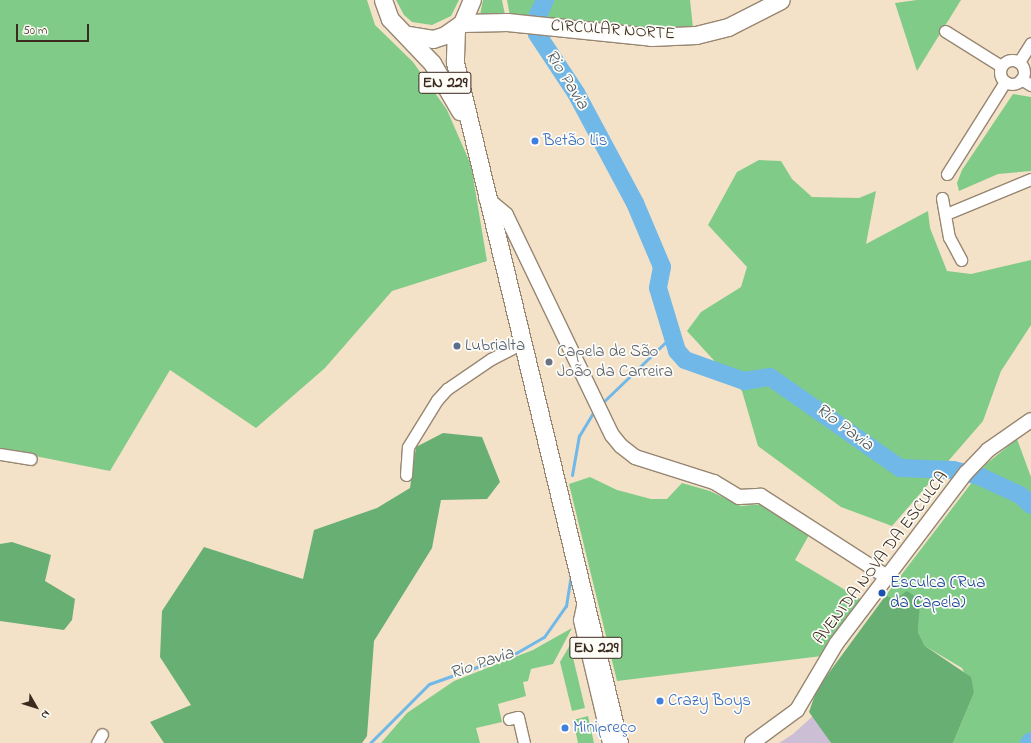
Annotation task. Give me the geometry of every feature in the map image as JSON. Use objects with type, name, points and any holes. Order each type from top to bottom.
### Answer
[{"type":"main road","name":"EN 229","points":[[383,0],[390,19],[408,35],[444,81],[473,138]]},
{"type":"main road","name":"EN 229","points":[[472,0],[459,26],[455,62],[486,198],[619,743]]},
{"type":"main road","name":"CIRCULAR NORTE","points":[[459,26],[519,23],[651,37],[696,35],[728,27],[781,0]]},
{"type":"main road","points":[[408,35],[433,39],[459,26]]},
{"type":"main road","name":"EN 229","points":[[609,699],[623,743]]},
{"type":"street","points":[[945,31],[1001,66]]},
{"type":"street","points":[[1019,62],[1031,43]]},
{"type":"street","points":[[1001,66],[1007,61],[1019,62]]},
{"type":"street","points":[[1001,66],[1001,77],[1006,82],[1026,82],[1024,72],[1019,62]]},
{"type":"street","points":[[947,174],[1006,82]]},
{"type":"street","points":[[946,214],[1031,179]]},
{"type":"street","points":[[486,198],[506,215],[612,434],[635,457],[714,482],[739,498],[761,496],[887,577]]},
{"type":"street","points":[[942,198],[949,237],[961,260]]},
{"type":"street","points":[[406,475],[408,448],[437,400],[491,359],[522,343]]},
{"type":"street","name":"AVENIDA NOVA DA ESCULCA","points":[[752,743],[797,710],[836,644],[965,475],[988,450],[1031,420]]},
{"type":"street","points":[[0,454],[31,459]]},
{"type":"street","points":[[584,598],[579,620],[608,743]]},
{"type":"street","points":[[509,719],[518,717],[524,743]]},
{"type":"shaded area","points":[[813,716],[831,743],[779,743],[793,734]]},
{"type":"green space","points":[[0,0],[367,0],[375,25],[413,62],[447,110],[471,165],[487,261],[392,291],[325,368],[256,428],[170,370],[110,471],[0,449]]},
{"type":"green space","points":[[396,0],[459,0],[451,16],[432,25],[412,22],[404,15]]},
{"type":"green space","points":[[483,0],[502,0],[505,15],[480,15]]},
{"type":"green space","points":[[507,0],[690,0],[693,28],[646,31],[510,16]]},
{"type":"green space","points":[[917,0],[961,0],[917,71],[895,3]]},
{"type":"green space","points":[[1013,94],[1031,97],[1031,171],[998,174],[959,191],[957,183],[962,170]]},
{"type":"green space","points":[[759,160],[781,161],[792,179],[812,197],[859,198],[876,191],[866,244],[928,211],[930,228],[947,271],[971,274],[1031,260],[1031,325],[1001,371],[983,421],[892,526],[841,507],[758,446],[742,391],[687,331],[701,312],[741,287],[747,267],[708,225],[737,172]]},
{"type":"green space","points":[[443,433],[482,437],[500,482],[487,499],[441,500],[432,548],[374,641],[367,736],[362,743],[164,743],[150,722],[191,705],[160,657],[162,611],[204,547],[303,579],[314,530],[377,508],[410,488],[416,447]]},
{"type":"green space","points":[[1017,439],[1031,477],[1031,743],[953,743],[974,693],[962,668],[925,646],[918,632],[919,600],[893,600],[886,595],[986,464]]},
{"type":"green space","points":[[590,477],[617,490],[651,499],[667,499],[682,483],[710,491],[741,506],[763,504],[809,535],[795,560],[862,600],[822,656],[617,681],[569,484]]},
{"type":"green space","points":[[12,542],[51,555],[45,581],[75,599],[72,620],[64,630],[0,621],[0,544]]},
{"type":"green space","points":[[907,591],[920,600],[918,632],[925,646],[971,677],[974,693],[953,743],[831,743],[809,712],[817,689],[886,595],[894,600]]},
{"type":"green space","points":[[572,628],[553,664],[531,669],[528,681],[523,682],[526,696],[498,704],[502,722],[476,728],[480,743],[381,743],[407,713],[454,681],[533,650]]},
{"type":"green space","points":[[570,645],[585,708],[572,711],[560,662]]},
{"type":"green space","points":[[588,716],[594,743],[578,743],[573,720]]},
{"type":"waterway","name":"Rio Pavia","points":[[545,0],[538,15],[537,34],[576,93],[635,203],[662,267],[658,288],[677,351],[685,360],[744,381],[770,377],[900,468],[953,470],[979,476],[1020,495],[1031,505]]},
{"type":"waterway","name":"Rio Pavia","points":[[601,404],[673,335]]},
{"type":"waterway","name":"Rio Pavia","points":[[572,475],[579,436],[595,409]]},
{"type":"waterway","name":"Rio Pavia","points":[[370,743],[429,684],[516,653],[544,637],[566,606],[571,575]]},
{"type":"place","name":"Betão Lis","points":[[535,141]]},
{"type":"place","name":"Lubrialta","points":[[457,346]]},
{"type":"place","name":"Capela de São João da Carreira","points":[[549,362]]},
{"type":"place","name":"Esculca (Rua da Capela)","points":[[882,593]]},
{"type":"place","name":"Crazy Boys","points":[[660,701]]},
{"type":"place","name":"Minipreço","points":[[565,728]]}]
